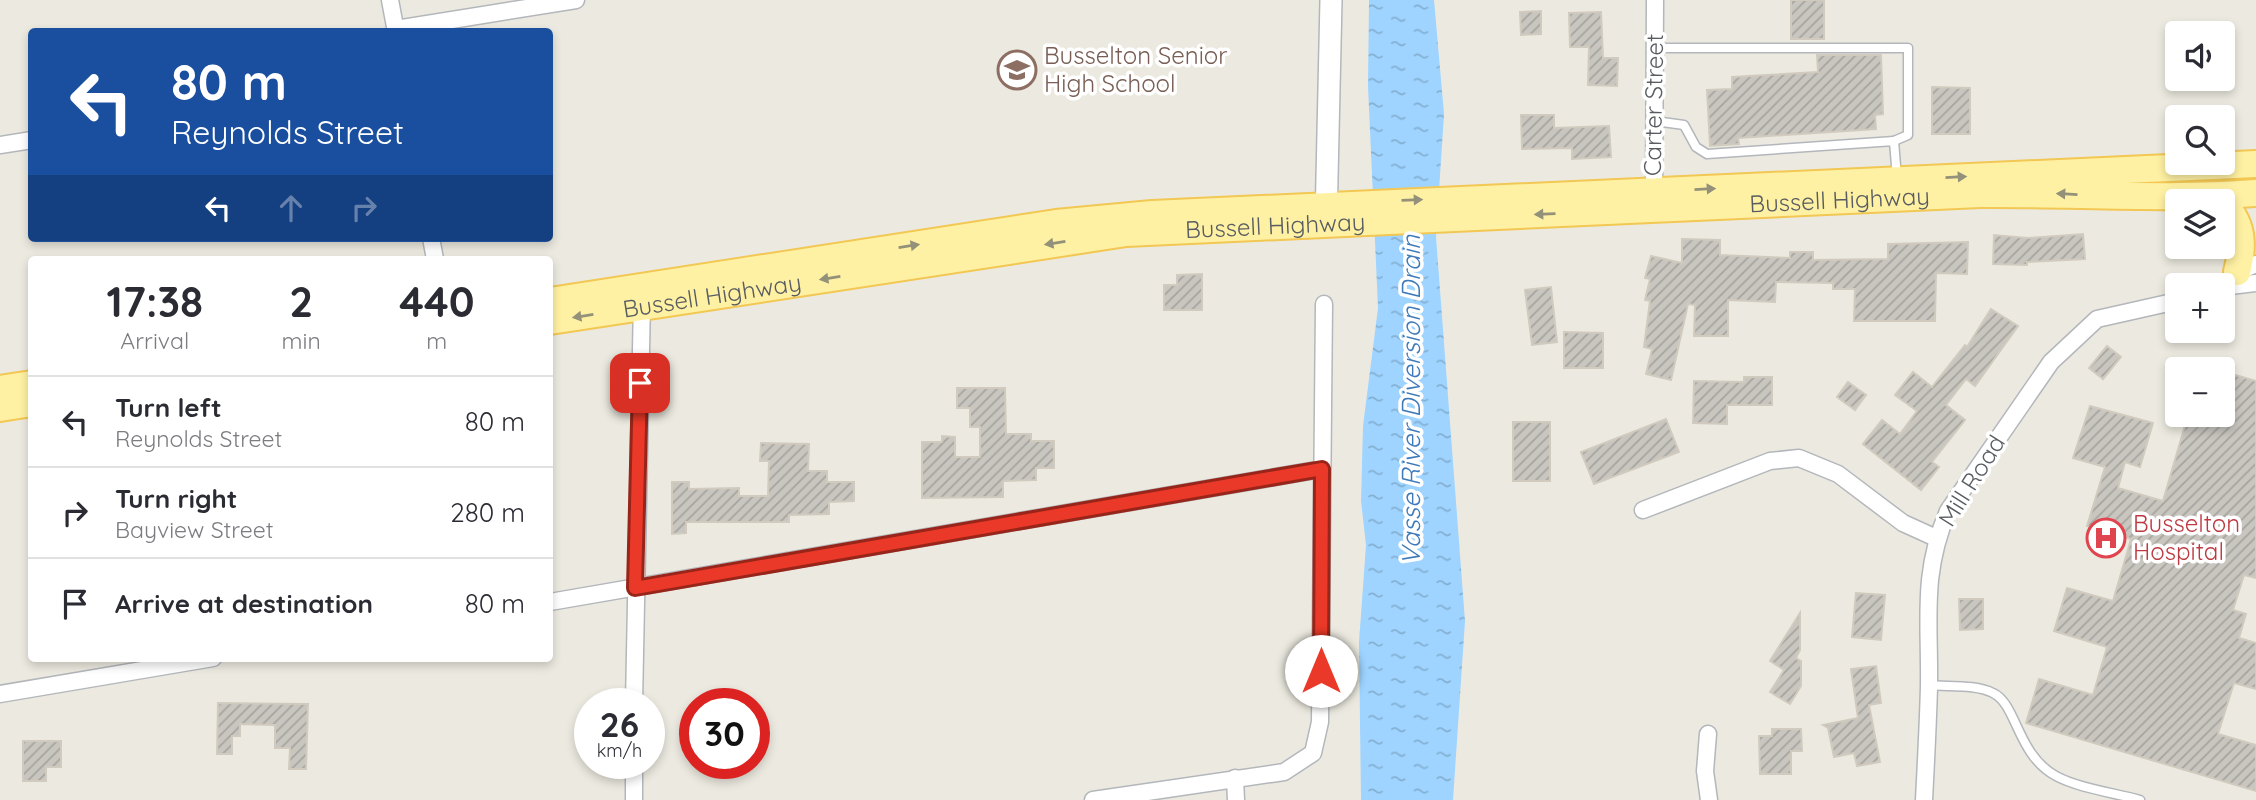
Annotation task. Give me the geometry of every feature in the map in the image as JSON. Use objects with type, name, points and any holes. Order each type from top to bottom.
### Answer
[{"type":"main road","name":"Bussell Highway","points":[[1654,200],[1897,180],[2256,164]]},
{"type":"main road","name":"Bussell Highway","points":[[2235,197],[2256,193]]},
{"type":"main road","name":"Bussell Highway","points":[[553,320],[642,297],[1056,223],[1152,214],[1325,214],[1654,200],[1980,194],[2165,199]]},
{"type":"main road","points":[[2235,216],[2241,233],[2239,279]]},
{"type":"main road","name":"Bussell Highway","points":[[553,301],[642,297]]},
{"type":"main road","points":[[0,389],[28,385]]},
{"type":"main road","points":[[0,408],[28,404]]},
{"type":"street","points":[[390,0],[396,28]]},
{"type":"street","points":[[408,28],[576,0]]},
{"type":"street","points":[[1325,214],[1331,0]]},
{"type":"street","name":"Carter Street","points":[[1654,200],[1655,0]]},
{"type":"street","points":[[0,145],[28,141]]},
{"type":"street","points":[[635,688],[642,297]]},
{"type":"street","points":[[1093,800],[1284,772],[1313,753],[1320,722],[1324,304]]},
{"type":"street","name":"Mill Road","points":[[1924,800],[1929,685],[1927,586],[1936,538],[1957,496],[2052,362],[2097,318],[2165,304]]},
{"type":"street","points":[[1643,510],[1770,461],[1800,458],[1838,474],[1903,523],[1936,538]]},
{"type":"street","points":[[553,602],[1322,469]]},
{"type":"street","points":[[0,694],[189,662]]},
{"type":"street","points":[[1708,734],[1705,771],[1709,800]]},
{"type":"street","points":[[1235,778],[1236,800]]},
{"type":"street","points":[[634,779],[634,800]]},
{"type":"lane","points":[[1654,48],[1908,48],[1908,135],[1894,141],[1707,153],[1696,147],[1684,125],[1655,121]]},
{"type":"lane","points":[[1894,141],[1897,180]]},
{"type":"lane","points":[[1929,685],[1987,690],[1997,694],[2008,706],[2029,754],[2057,776],[2140,800]]},
{"type":"water","name":"Vasse River Diversion Drain","points":[[1369,0],[1434,0],[1444,114],[1436,237],[1465,621],[1453,800],[1361,800],[1359,642],[1366,545],[1361,501],[1363,426],[1378,308],[1368,86]]},
{"type":"building","points":[[1791,0],[1824,0],[1824,39],[1791,39]]},
{"type":"building","points":[[1541,11],[1541,34],[1521,35],[1520,12]]},
{"type":"building","points":[[1601,12],[1603,58],[1618,58],[1617,86],[1588,85],[1589,47],[1570,47],[1569,13]]},
{"type":"building","points":[[1817,55],[1881,55],[1883,114],[1875,115],[1876,129],[1738,138],[1739,144],[1710,146],[1707,90],[1732,89],[1732,77],[1818,72]]},
{"type":"building","points":[[1932,87],[1970,88],[1970,134],[1932,134]]},
{"type":"building","points":[[1521,115],[1554,115],[1554,128],[1609,126],[1611,157],[1572,159],[1572,148],[1522,149]]},
{"type":"building","points":[[2083,234],[2085,259],[2027,262],[2027,265],[1993,264],[1994,235],[2028,238]]},
{"type":"building","points":[[1682,239],[1720,240],[1720,255],[1790,258],[1790,252],[1813,252],[1813,260],[1888,259],[1888,244],[1968,242],[1967,274],[1936,273],[1935,321],[1854,321],[1855,289],[1833,289],[1833,283],[1776,282],[1775,302],[1728,300],[1728,336],[1694,336],[1695,305],[1688,304],[1671,380],[1646,374],[1652,349],[1644,347],[1650,301],[1645,300],[1650,279],[1645,278],[1651,256],[1682,263]]},
{"type":"building","points":[[1202,274],[1202,310],[1164,310],[1164,285],[1177,285],[1177,275]]},
{"type":"building","points":[[1551,287],[1557,342],[1532,345],[1525,290]]},
{"type":"building","points":[[1991,309],[2018,326],[1975,386],[1966,379],[1946,405],[1965,420],[1932,462],[1939,467],[1921,490],[1863,444],[1882,420],[1900,434],[1917,411],[1895,395],[1913,372],[1932,387],[1965,345],[1967,347]]},
{"type":"building","points":[[1564,332],[1603,333],[1603,368],[1564,368]]},
{"type":"building","points":[[2107,346],[2121,357],[2103,379],[2089,368]]},
{"type":"building","points":[[2235,375],[2256,381],[2256,578],[2244,575],[2233,610],[2246,614],[2239,638],[2256,643],[2256,689],[2234,683],[2218,734],[2256,745],[2256,791],[2026,723],[2039,679],[2093,695],[2107,647],[2054,631],[2067,588],[2113,601],[2131,539],[2087,526],[2105,467],[2073,458],[2090,406],[2153,423],[2140,467],[2125,462],[2118,488],[2163,501],[2185,427],[2235,427]]},
{"type":"building","points":[[1744,377],[1772,377],[1772,405],[1727,405],[1727,424],[1693,423],[1694,381],[1744,382]]},
{"type":"building","points":[[1848,382],[1866,395],[1855,410],[1837,397]]},
{"type":"building","points":[[957,388],[1005,388],[1006,434],[1031,434],[1031,441],[1054,441],[1054,468],[1036,468],[1036,480],[1003,481],[1003,497],[922,498],[922,442],[942,442],[942,436],[955,437],[955,457],[980,457],[980,427],[970,427],[970,408],[957,408]]},
{"type":"building","points":[[1666,419],[1679,452],[1594,484],[1581,452]]},
{"type":"building","points":[[1513,422],[1550,422],[1550,481],[1513,481]]},
{"type":"building","points":[[761,443],[809,444],[808,471],[827,471],[827,482],[854,482],[854,501],[829,502],[829,514],[789,515],[789,522],[686,522],[686,533],[672,534],[672,482],[689,482],[689,489],[739,488],[739,496],[768,496],[769,461],[760,461]]},
{"type":"building","points":[[1856,593],[1885,595],[1881,640],[1852,637]]},
{"type":"building","points":[[1959,599],[1983,599],[1983,629],[1960,630]]},
{"type":"building","points":[[1800,613],[1800,650],[1796,658],[1801,661],[1801,686],[1790,704],[1770,692],[1784,670],[1770,661]]},
{"type":"building","points":[[1876,666],[1881,703],[1869,705],[1880,762],[1857,766],[1854,753],[1834,757],[1828,728],[1823,725],[1858,718],[1851,669]]},
{"type":"building","points":[[218,703],[308,704],[306,769],[289,769],[290,748],[275,748],[275,725],[240,724],[240,736],[232,736],[232,754],[217,754]]},
{"type":"building","points":[[1772,729],[1801,729],[1802,751],[1791,751],[1791,774],[1760,774],[1759,736],[1772,736]]},
{"type":"building","points":[[23,741],[61,741],[61,767],[46,767],[46,781],[23,781]]},
{"type":"place","name":"Busselton Senior High School","points":[[1017,70]]},
{"type":"place","name":"Busselton Hospital","points":[[2106,538]]},
{"type":"route","points":[[640,383],[635,588],[1322,469],[1321,671]]}]
